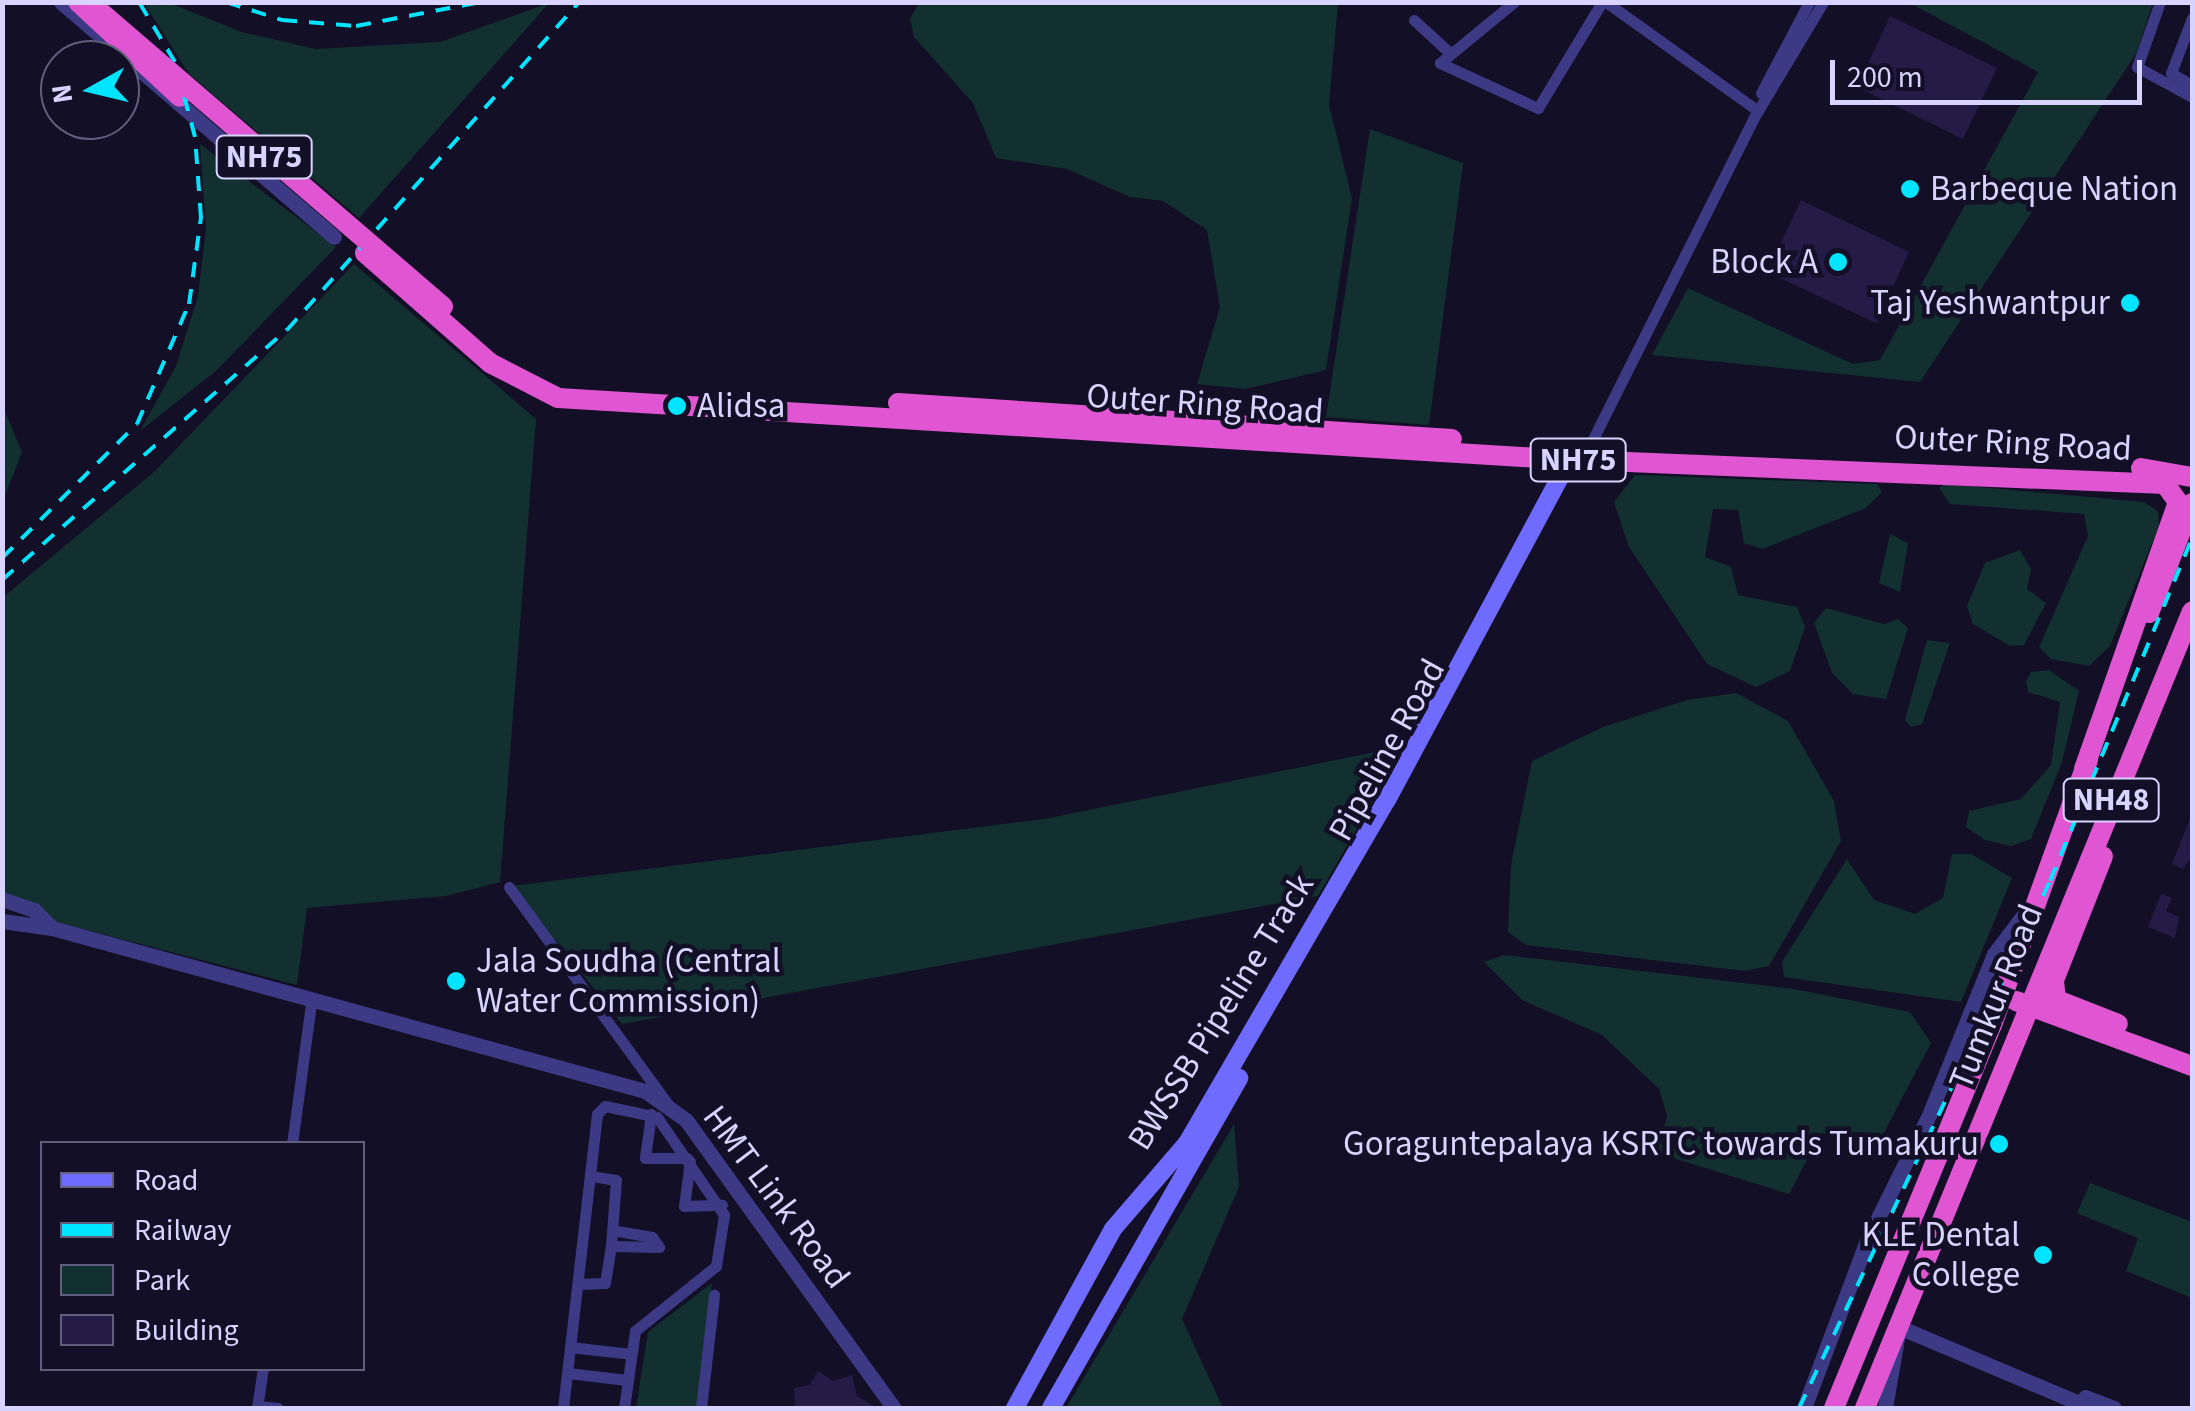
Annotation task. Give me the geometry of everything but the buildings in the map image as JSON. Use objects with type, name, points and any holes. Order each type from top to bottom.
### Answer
[{"type":"highway","name":"Outer Ring Road","points":[[78,2],[512,370],[571,390],[972,406],[1583,454],[2166,484],[2178,502],[2084,769]]},
{"type":"highway","name":"Outer Ring Road","points":[[89,2],[440,312]]},
{"type":"highway","name":"Outer Ring Road","points":[[1583,454],[2192,477]]},
{"type":"highway","name":"Tumkur Road","points":[[1834,1408],[1964,1091],[2005,987],[2028,909],[2192,503]]},
{"type":"highway","name":"Tumkur Road","points":[[1865,1408],[2029,997],[2192,612]]},
{"type":"highway","points":[[2056,1000],[2054,980],[2180,662],[2180,639]]},
{"type":"highway","points":[[2021,932],[2051,946]]},
{"type":"highway","points":[[2005,987],[2192,1066]]},
{"type":"highway","points":[[2029,997],[2056,1000],[2192,1052]]},
{"type":"main road","name":"Pipeline Road","points":[[1386,800],[1583,454]]},
{"type":"main road","name":"Pipeline Road","points":[[1051,1408],[1180,1193],[1550,506]]},
{"type":"main road","name":"BWSSB Pipeline Track","points":[[1015,1408],[1113,1229],[1187,1142],[1386,800]]},
{"type":"street","points":[[61,2],[334,237]]},
{"type":"street","points":[[1514,2],[1440,63],[1538,108],[1604,2],[1758,111]]},
{"type":"street","points":[[1583,454],[1758,111],[1809,2]]},
{"type":"street","points":[[1758,111],[1823,2]]},
{"type":"street","points":[[2160,2],[2138,68],[2177,84],[2192,85]]},
{"type":"street","points":[[2192,18],[2172,66],[2177,84],[2192,97]]},
{"type":"street","points":[[1414,20],[1452,54]]},
{"type":"street","points":[[509,888],[673,1111]]},
{"type":"street","name":"HMT Link Road","points":[[2,899],[34,910],[52,928]]},
{"type":"street","points":[[1804,1408],[1868,1238],[1929,1115],[1994,954],[2028,909]]},
{"type":"street","name":"HMT Link Road","points":[[2,921],[52,928],[311,1003],[645,1092],[673,1111],[719,1165],[894,1408]]},
{"type":"street","points":[[292,1141],[311,1003]]},
{"type":"street","points":[[564,1408],[598,1110],[651,1114],[722,1205],[716,1266],[640,1326],[631,1354],[624,1408]]},
{"type":"street","points":[[651,1114],[646,1158],[688,1160]]},
{"type":"street","points":[[688,1160],[684,1206],[722,1205]]},
{"type":"street","points":[[702,1178],[719,1165]]},
{"type":"street","points":[[578,1284],[605,1283],[613,1230],[616,1180],[590,1176]]},
{"type":"street","points":[[713,1192],[729,1180]]},
{"type":"street","points":[[611,1246],[658,1247],[652,1236],[613,1230]]},
{"type":"street","points":[[701,1408],[714,1294]]},
{"type":"street","points":[[1884,1408],[1900,1323]]},
{"type":"street","points":[[1900,1323],[2092,1408]]},
{"type":"street","points":[[1900,1323],[2114,1408]]},
{"type":"street","points":[[570,1346],[631,1354]]},
{"type":"street","points":[[263,1371],[258,1407],[278,1408]]},
{"type":"street","points":[[568,1373],[628,1380]]},
{"type":"green space","points":[[144,3],[169,3],[242,32],[316,49],[440,42],[549,3],[359,218],[189,74]]},
{"type":"green space","points":[[919,3],[1338,3],[1329,105],[1352,198],[1326,370],[1245,389],[1197,384],[1220,307],[1207,230],[1163,201],[1130,197],[1067,169],[996,158],[973,103],[914,37],[910,19]]},
{"type":"green space","points":[[1910,3],[2152,5],[2137,52],[1920,382],[1652,355],[1688,288],[1853,364],[1880,360],[2038,72]]},
{"type":"green space","points":[[1370,129],[1463,163],[1429,425],[1326,417]]},
{"type":"green space","points":[[200,144],[336,247],[217,370],[140,431],[176,366],[198,296],[206,228]]},
{"type":"green space","points":[[354,264],[536,419],[500,882],[446,896],[307,908],[297,985],[3,908],[2,598],[154,472]]},
{"type":"green space","points":[[2,404],[22,452],[3,501],[2,501]]},
{"type":"green space","points":[[1635,475],[1877,484],[1882,492],[1866,508],[1762,549],[1744,543],[1738,510],[1713,509],[1705,557],[1731,567],[1738,595],[1797,607],[1805,627],[1790,671],[1756,687],[1707,664],[1629,547],[1614,502]]},
{"type":"green space","points":[[1945,484],[2144,502],[2158,511],[2159,526],[2110,646],[2089,666],[2051,659],[2039,647],[2088,536],[2084,514],[1950,504],[1939,488]]},
{"type":"green space","points":[[1890,534],[1908,543],[1900,592],[1879,583]]},
{"type":"green space","points":[[2020,550],[2031,569],[2027,589],[2046,603],[2024,645],[2010,646],[1973,624],[1967,606],[1985,563]]},
{"type":"green space","points":[[1826,608],[1884,624],[1898,619],[1908,628],[1886,699],[1853,694],[1832,673],[1814,623]]},
{"type":"green space","points":[[1927,640],[1950,643],[1922,724],[1911,727],[1905,720]]},
{"type":"green space","points":[[2049,670],[2079,691],[2062,762],[2031,839],[2011,846],[1985,840],[1966,827],[1969,811],[2021,799],[2051,765],[2060,702],[2028,692],[2026,682],[2031,672]]},
{"type":"green space","points":[[1736,693],[1788,721],[1834,801],[1841,841],[1769,966],[1745,971],[1526,945],[1508,932],[1511,865],[1532,761],[1603,727],[1687,700]]},
{"type":"green space","points":[[1405,746],[1318,896],[622,1024],[512,886],[1044,819]]},
{"type":"green space","points":[[1952,854],[1971,854],[2012,878],[1961,1002],[1784,977],[1782,962],[1847,859],[1874,900],[1915,914],[1943,898]]},
{"type":"green space","points":[[1504,955],[1794,989],[1910,1012],[1931,1043],[1877,1146],[1821,1133],[1789,1194],[1657,1153],[1667,1116],[1659,1089],[1602,1035],[1522,1000],[1484,962]]},
{"type":"green space","points":[[1234,1124],[1239,1187],[1182,1319],[1223,1408],[1066,1408]]},
{"type":"green space","points":[[2090,1183],[2192,1222],[2192,1298],[2126,1271],[2138,1238],[2077,1213]]},
{"type":"green space","points":[[712,1283],[697,1408],[636,1408],[648,1332]]},
{"type":"railway","points":[[2,558],[137,424],[189,304],[201,218],[195,137],[175,62],[139,2]]},
{"type":"railway","points":[[226,2],[282,20],[356,26],[481,2]]},
{"type":"railway","points":[[2,580],[287,330],[579,2]]},
{"type":"railway","points":[[1799,1408],[2050,881],[2192,539]]},
{"type":"place","name":"Barbeque Nation","points":[[1910,189]]},
{"type":"place","name":"Block A","points":[[1838,262]]},
{"type":"place","name":"Taj Yeshwantpur","points":[[2130,303]]},
{"type":"place","name":"Alidsa","points":[[677,406]]},
{"type":"place","name":"Jala Soudha (Central Water Commission)","points":[[456,981]]},
{"type":"place","name":"Goraguntepalaya KSRTC towards Tumakuru","points":[[1999,1144]]},
{"type":"place","name":"KLE Dental College","points":[[2043,1255]]}]
